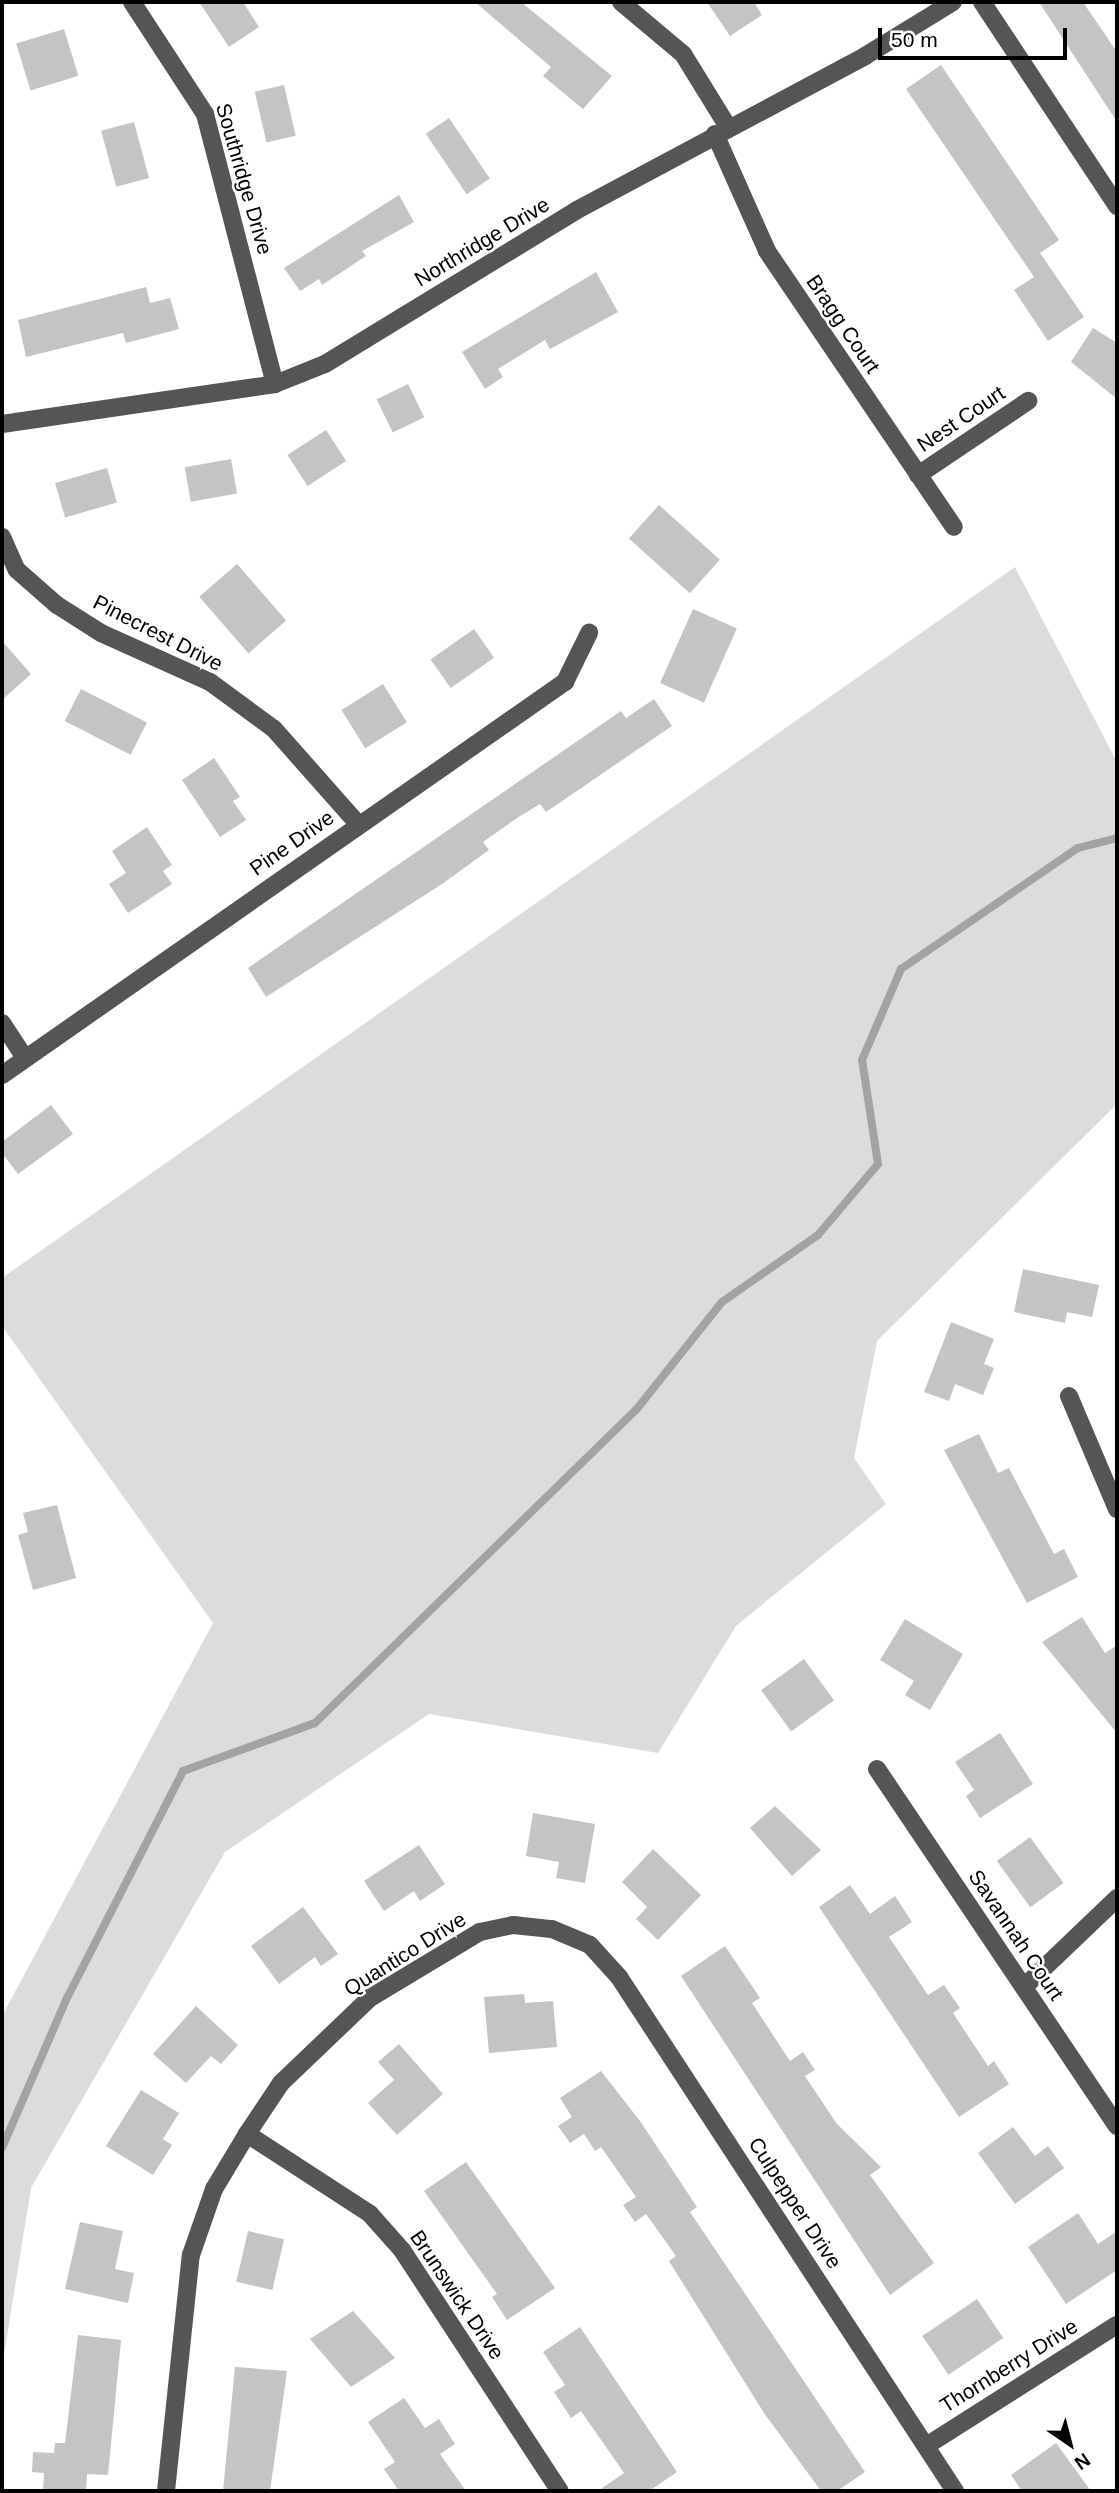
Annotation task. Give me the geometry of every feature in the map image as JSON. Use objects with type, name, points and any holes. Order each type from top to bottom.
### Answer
[{"type":"street","name":"Southridge Drive","points":[[132,2],[205,114],[275,384]]},
{"type":"street","name":"Bragg Court","points":[[621,2],[682,54],[722,131],[767,251],[954,527]]},
{"type":"street","name":"Northridge Drive","points":[[2,424],[275,384],[325,364],[722,131],[953,2]]},
{"type":"street","points":[[982,2],[1117,206]]},
{"type":"street","name":"Nest Court","points":[[918,475],[1028,401]]},
{"type":"street","name":"Pinecrest Drive","points":[[2,537],[17,570],[57,605],[101,633],[210,682],[274,729],[359,825]]},
{"type":"street","name":"Pine Drive","points":[[2,1075],[565,681],[590,633]]},
{"type":"street","points":[[2,1023],[25,1058]]},
{"type":"street","points":[[1069,1396],[1117,1509]]},
{"type":"street","name":"Savannah Court","points":[[877,1769],[1117,2126]]},
{"type":"street","points":[[1024,1987],[1117,1898]]},
{"type":"street","name":"Quantico Drive","points":[[166,2491],[191,2255],[214,2189],[281,2083],[325,2037],[370,1998],[480,1932],[513,1924],[552,1929],[590,1945]]},
{"type":"street","name":"Culpepper Drive","points":[[590,1945],[633,1998],[955,2491]]},
{"type":"street","name":"Brunswick Drive","points":[[247,2134],[370,2214],[402,2250],[560,2491]]},
{"type":"street","name":"Thornberry Drive","points":[[926,2446],[1117,2325]]},
{"type":"shaded area","points":[[1015,567],[1117,762],[1117,1104],[877,1341],[854,1458],[886,1504],[736,1626],[658,1753],[429,1714],[225,1852],[31,2188],[2,2367],[2,2016],[213,1623],[2,1326],[2,1278]]},
{"type":"building","points":[[199,2],[243,2],[259,27],[229,47]]},
{"type":"building","points":[[475,2],[521,2],[612,76],[583,109],[543,76],[551,67]]},
{"type":"building","points":[[707,2],[754,2],[762,15],[730,36]]},
{"type":"building","points":[[1039,2],[1083,2],[1117,52],[1117,122]]},
{"type":"building","points":[[64,29],[78,76],[31,90],[16,44]]},
{"type":"building","points":[[941,65],[1059,240],[1040,253],[1084,317],[1048,341],[1014,290],[1034,277],[906,89]]},
{"type":"building","points":[[284,85],[296,136],[266,142],[255,92]]},
{"type":"building","points":[[449,118],[490,179],[467,194],[426,134]]},
{"type":"building","points":[[134,122],[149,178],[116,187],[101,131]]},
{"type":"building","points":[[399,195],[414,222],[362,251],[366,256],[322,285],[319,279],[300,291],[284,268]]},
{"type":"building","points":[[596,272],[618,312],[550,349],[545,340],[498,369],[503,377],[485,389],[462,352]]},
{"type":"building","points":[[146,287],[150,303],[170,298],[179,329],[126,343],[123,333],[26,357],[18,320]]},
{"type":"building","points":[[1093,328],[1117,343],[1117,399],[1071,362]]},
{"type":"building","points":[[408,384],[424,417],[393,433],[377,399]]},
{"type":"building","points":[[326,430],[346,461],[308,486],[287,455]]},
{"type":"building","points":[[231,459],[237,493],[191,502],[185,467]]},
{"type":"building","points":[[107,468],[117,503],[65,517],[55,483]]},
{"type":"building","points":[[659,505],[720,560],[690,593],[629,538]]},
{"type":"building","points":[[237,564],[286,621],[248,653],[199,597]]},
{"type":"building","points":[[693,609],[737,629],[704,703],[660,683]]},
{"type":"building","points":[[474,629],[494,658],[451,688],[431,659]]},
{"type":"building","points":[[2,641],[31,674],[2,700]]},
{"type":"building","points":[[383,684],[407,722],[365,748],[341,710]]},
{"type":"building","points":[[81,689],[147,723],[131,755],[65,721]]},
{"type":"building","points":[[654,699],[672,726],[546,812],[540,804],[517,818],[483,842],[489,850],[442,884],[266,997],[248,968],[621,711],[626,718]]},
{"type":"building","points":[[214,758],[240,797],[233,801],[246,820],[220,837],[182,780]]},
{"type":"building","points":[[147,827],[172,865],[163,871],[172,884],[128,913],[109,884],[126,873],[112,851]]},
{"type":"building","points":[[51,1105],[73,1134],[18,1174],[2,1153],[2,1142]]},
{"type":"building","points":[[1023,1269],[1099,1285],[1092,1317],[1067,1312],[1065,1323],[1014,1312]]},
{"type":"building","points":[[951,1322],[994,1339],[984,1364],[994,1368],[983,1395],[955,1384],[949,1401],[924,1392]]},
{"type":"building","points":[[979,1434],[998,1473],[1009,1468],[1054,1554],[1064,1549],[1078,1577],[1027,1603],[944,1450]]},
{"type":"building","points":[[57,1505],[76,1578],[33,1590],[18,1535],[28,1532],[23,1513]]},
{"type":"building","points":[[1082,1617],[1105,1653],[1117,1645],[1117,1733],[1042,1642]]},
{"type":"building","points":[[905,1619],[963,1654],[930,1710],[905,1695],[914,1681],[880,1660]]},
{"type":"building","points":[[804,1659],[834,1700],[791,1731],[761,1690]]},
{"type":"building","points":[[1000,1733],[1033,1784],[980,1818],[966,1796],[974,1790],[955,1762]]},
{"type":"building","points":[[775,1806],[821,1850],[792,1876],[750,1828]]},
{"type":"building","points":[[533,1813],[595,1824],[585,1883],[556,1878],[559,1862],[526,1856]]},
{"type":"building","points":[[1030,1837],[1064,1883],[1030,1907],[997,1861]]},
{"type":"building","points":[[419,1845],[445,1884],[420,1901],[414,1891],[384,1911],[364,1881]]},
{"type":"building","points":[[653,1849],[701,1895],[658,1940],[636,1919],[647,1907],[622,1882]]},
{"type":"building","points":[[850,1885],[870,1914],[895,1896],[912,1922],[889,1937],[928,1995],[944,1985],[960,2008],[953,2013],[988,2066],[994,2061],[1009,2084],[959,2117],[819,1907]]},
{"type":"building","points":[[303,1907],[338,1954],[321,1966],[315,1957],[279,1984],[251,1946]]},
{"type":"building","points":[[725,1946],[760,1998],[752,2003],[790,2061],[803,2052],[815,2070],[805,2076],[837,2124],[881,2167],[870,2175],[934,2263],[890,2295],[681,1976]]},
{"type":"building","points":[[524,1994],[525,2003],[553,2001],[557,2047],[489,2053],[484,1997]]},
{"type":"building","points":[[196,2006],[238,2045],[221,2064],[211,2056],[186,2083],[153,2054]]},
{"type":"building","points":[[399,2044],[443,2094],[397,2135],[368,2103],[394,2080],[378,2062]]},
{"type":"building","points":[[601,2071],[640,2121],[697,2207],[690,2212],[865,2472],[837,2491],[821,2491],[764,2413],[669,2261],[676,2256],[646,2214],[635,2222],[623,2205],[636,2197],[601,2147],[595,2151],[584,2134],[570,2143],[558,2126],[572,2117],[560,2098]]},
{"type":"building","points":[[141,2090],[179,2113],[163,2139],[172,2145],[153,2175],[106,2146]]},
{"type":"building","points":[[1013,2127],[1035,2156],[1048,2146],[1064,2168],[1015,2204],[978,2153]]},
{"type":"building","points":[[466,2162],[555,2288],[507,2320],[492,2297],[497,2294],[424,2191]]},
{"type":"building","points":[[1078,2213],[1098,2244],[1117,2231],[1117,2270],[1066,2304],[1028,2247]]},
{"type":"building","points":[[80,2222],[123,2231],[115,2269],[134,2273],[128,2303],[65,2289]]},
{"type":"building","points":[[248,2231],[284,2239],[272,2290],[236,2282]]},
{"type":"building","points":[[977,2299],[1003,2338],[949,2375],[922,2336]]},
{"type":"building","points":[[353,2311],[395,2358],[351,2387],[310,2339]]},
{"type":"building","points":[[580,2327],[677,2472],[649,2491],[598,2491],[624,2473],[581,2411],[571,2418],[554,2392],[565,2385],[543,2352]]},
{"type":"building","points":[[78,2335],[121,2340],[108,2475],[87,2474],[86,2491],[43,2491],[44,2473],[32,2472],[33,2452],[54,2453],[55,2443],[65,2443]]},
{"type":"building","points":[[235,2367],[287,2371],[270,2491],[223,2491]]},
{"type":"building","points":[[404,2398],[425,2428],[439,2419],[455,2444],[440,2454],[466,2491],[399,2491],[384,2469],[395,2462],[368,2422]]},
{"type":"building","points":[[1056,2443],[1091,2491],[1022,2491],[1011,2475]]},
{"type":"waterway","points":[[2,2148],[67,1998],[183,1771],[315,1723],[636,1410],[722,1302],[818,1235],[878,1164],[862,1060],[901,969],[1078,848],[1117,838]]}]
